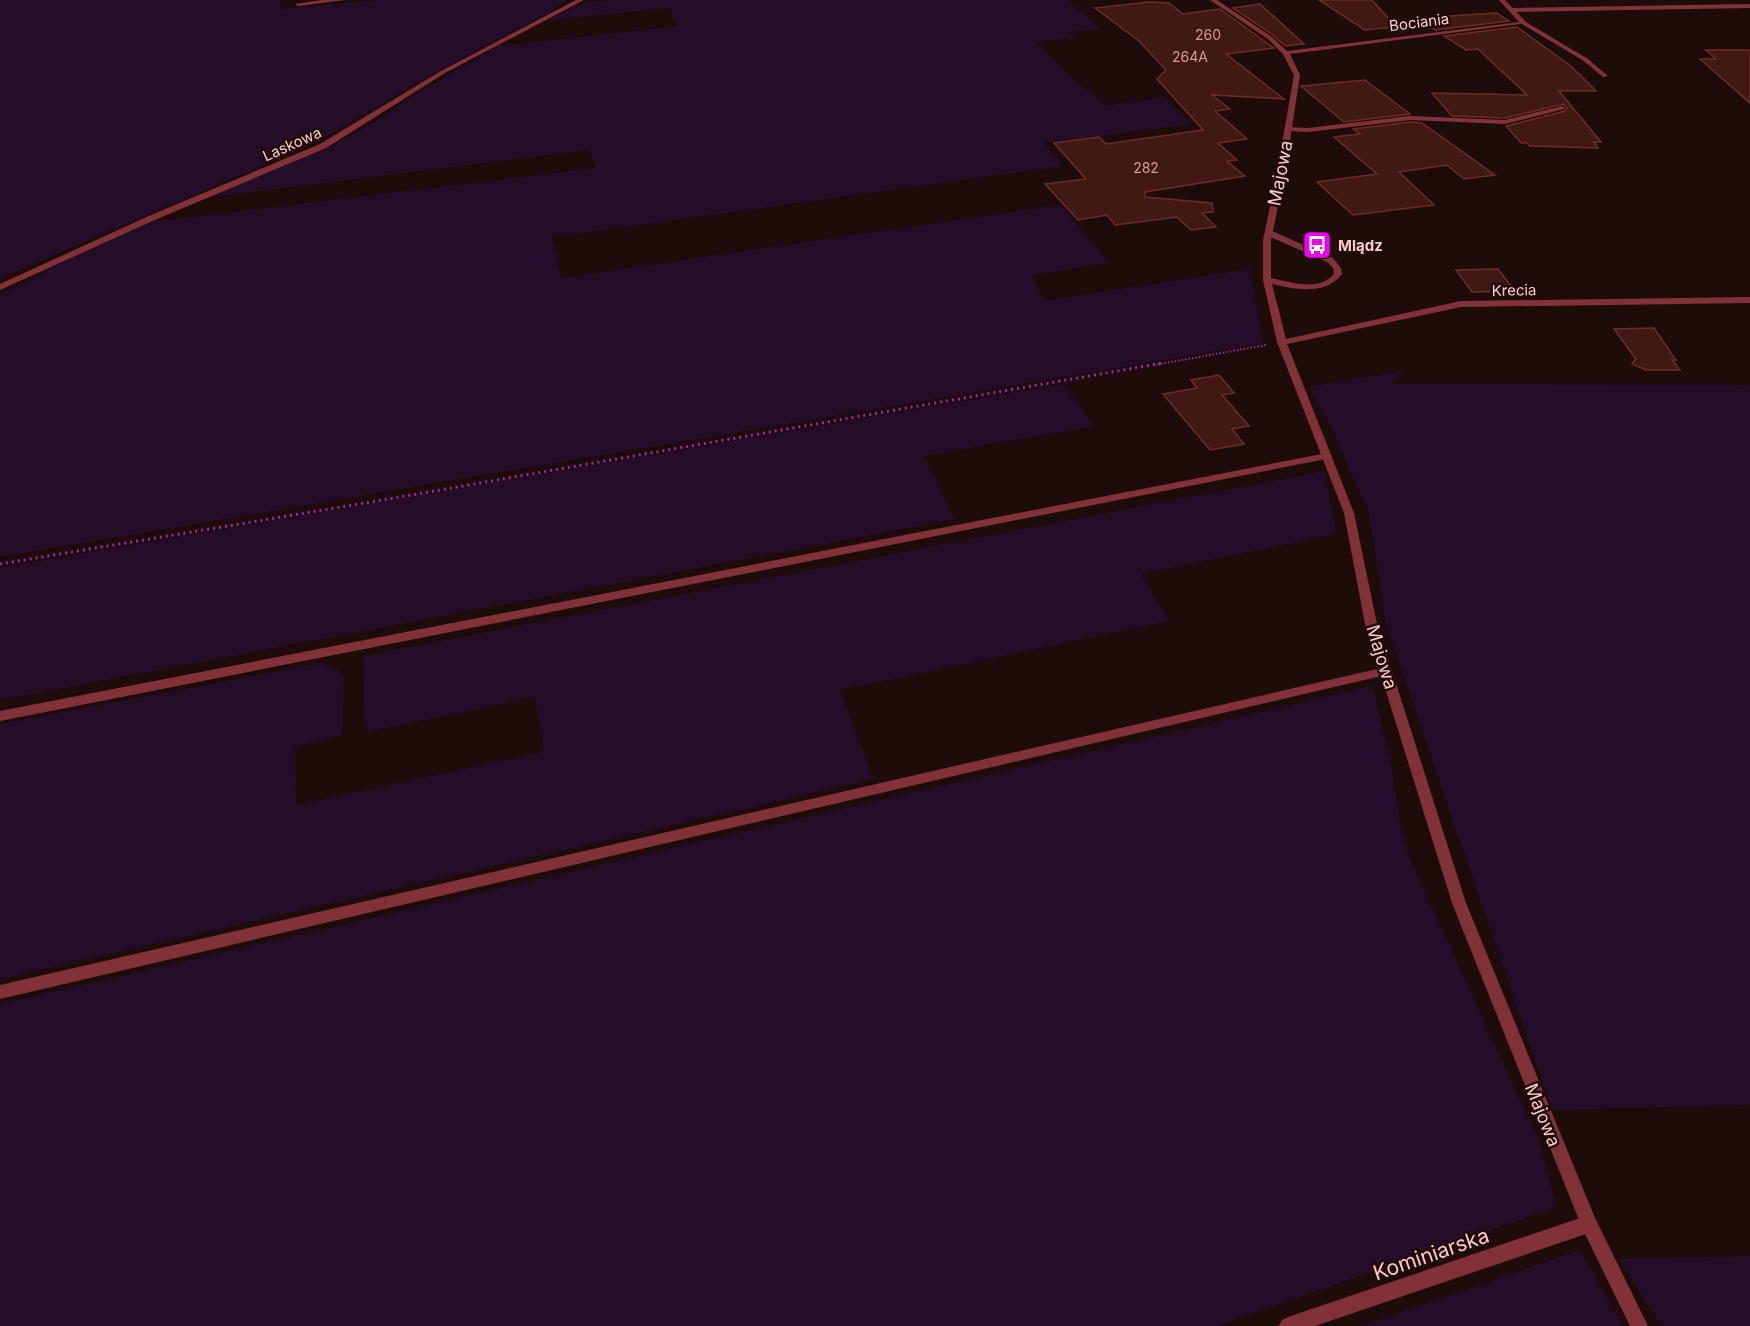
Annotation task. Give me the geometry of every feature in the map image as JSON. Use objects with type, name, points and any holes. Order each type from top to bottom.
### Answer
[{"type":"street","points":[[298,4],[342,0]]},
{"type":"street","name":"Laskowa","points":[[0,287],[154,217],[323,146],[443,72],[581,0]]},
{"type":"street","points":[[1213,0],[1238,15],[1286,53]]},
{"type":"street","points":[[1502,0],[1524,23],[1586,60],[1605,76]]},
{"type":"street","points":[[1512,10],[1750,6]]},
{"type":"street","name":"Bociania","points":[[1286,53],[1524,23]]},
{"type":"street","name":"Majowa","points":[[1286,53],[1297,75],[1269,234],[1267,280],[1282,342],[1349,513],[1371,624],[1459,903],[1589,1224],[1639,1326]]},
{"type":"street","points":[[1288,129],[1308,130],[1410,118],[1508,122],[1562,108]]},
{"type":"street","points":[[1267,280],[1313,286],[1329,283],[1338,274],[1337,268],[1330,260],[1269,234]]},
{"type":"street","name":"Krecia","points":[[1282,342],[1461,304],[1750,300]]},
{"type":"street","points":[[0,716],[1327,456]]},
{"type":"street","points":[[0,992],[1386,671]]},
{"type":"street","name":"Kominiarska","points":[[1288,1326],[1589,1224]]},
{"type":"path","points":[[0,564],[407,496],[1282,342]]},
{"type":"shaded area","points":[[0,0],[280,0],[280,9],[380,0],[566,0],[548,13],[449,65],[315,143],[0,278]]},
{"type":"shaded area","points":[[610,0],[1068,0],[1100,29],[1069,32],[1075,38],[1037,42],[1053,59],[1106,106],[1164,97],[1192,124],[1043,143],[1063,166],[552,237],[561,278],[1060,205],[1109,263],[1032,275],[1044,301],[1250,269],[1263,343],[0,557],[0,295],[75,256],[152,222],[596,168],[589,150],[211,197],[336,143],[382,118],[407,99],[498,46],[678,26],[669,8],[548,20],[583,3]]},
{"type":"shaded area","points":[[1403,371],[1392,384],[1750,385],[1750,1105],[1552,1110],[1386,624],[1369,512],[1331,427],[1309,387]]},
{"type":"shaded area","points":[[1063,384],[1094,426],[923,456],[955,519],[0,700],[0,568]]},
{"type":"shaded area","points":[[1325,471],[1336,534],[1141,574],[1169,621],[840,690],[874,779],[0,979],[0,724],[322,663],[344,674],[342,735],[295,747],[296,805],[544,752],[535,697],[365,732],[363,656]]},
{"type":"shaded area","points":[[1373,686],[1391,765],[1401,829],[1409,857],[1540,1143],[1557,1207],[1216,1326],[0,1326],[0,1004]]},
{"type":"shaded area","points":[[1580,1250],[1623,1326],[1361,1326],[1367,1324]]},
{"type":"shaded area","points":[[1750,1256],[1750,1326],[1662,1326],[1619,1259]]},
{"type":"building","points":[[1319,0],[1372,0],[1396,27],[1365,30]]},
{"type":"building","points":[[1149,2],[1169,3],[1183,14],[1220,9],[1274,48],[1226,54],[1284,99],[1212,95],[1230,109],[1215,111],[1247,139],[1218,143],[1237,160],[1227,161],[1245,176],[1145,192],[1145,197],[1212,203],[1213,212],[1202,213],[1216,227],[1191,230],[1177,217],[1115,225],[1107,215],[1078,220],[1045,184],[1086,179],[1054,143],[1099,137],[1106,144],[1203,130],[1157,79],[1166,70],[1139,41],[1095,8]]},
{"type":"building","points":[[1260,4],[1304,44],[1285,46],[1273,35],[1233,8]]},
{"type":"building","points":[[1497,13],[1509,21],[1435,30],[1416,18]]},
{"type":"building","points":[[1517,27],[1571,66],[1596,91],[1559,91],[1601,142],[1594,142],[1598,148],[1530,146],[1527,143],[1521,143],[1506,126],[1565,111],[1567,108],[1563,104],[1505,118],[1452,116],[1432,93],[1527,95],[1478,49],[1466,50],[1444,36]]},
{"type":"building","points":[[1706,50],[1750,50],[1750,103],[1700,59],[1716,59]]},
{"type":"building","points":[[1365,80],[1410,114],[1344,122],[1301,86]]},
{"type":"building","points":[[1410,122],[1422,123],[1495,175],[1464,179],[1447,165],[1399,172],[1434,205],[1353,215],[1317,182],[1377,174],[1334,137],[1360,134],[1353,129]]},
{"type":"building","points":[[1498,269],[1515,291],[1472,292],[1456,270]]},
{"type":"building","points":[[1654,328],[1676,360],[1672,360],[1680,370],[1646,370],[1632,364],[1636,359],[1614,329]]},
{"type":"building","points":[[1219,375],[1234,393],[1222,395],[1249,426],[1232,429],[1244,444],[1210,450],[1163,394],[1197,388],[1191,380]]},
{"type":"place","name":"Mlądz","points":[[1317,245]]}]
